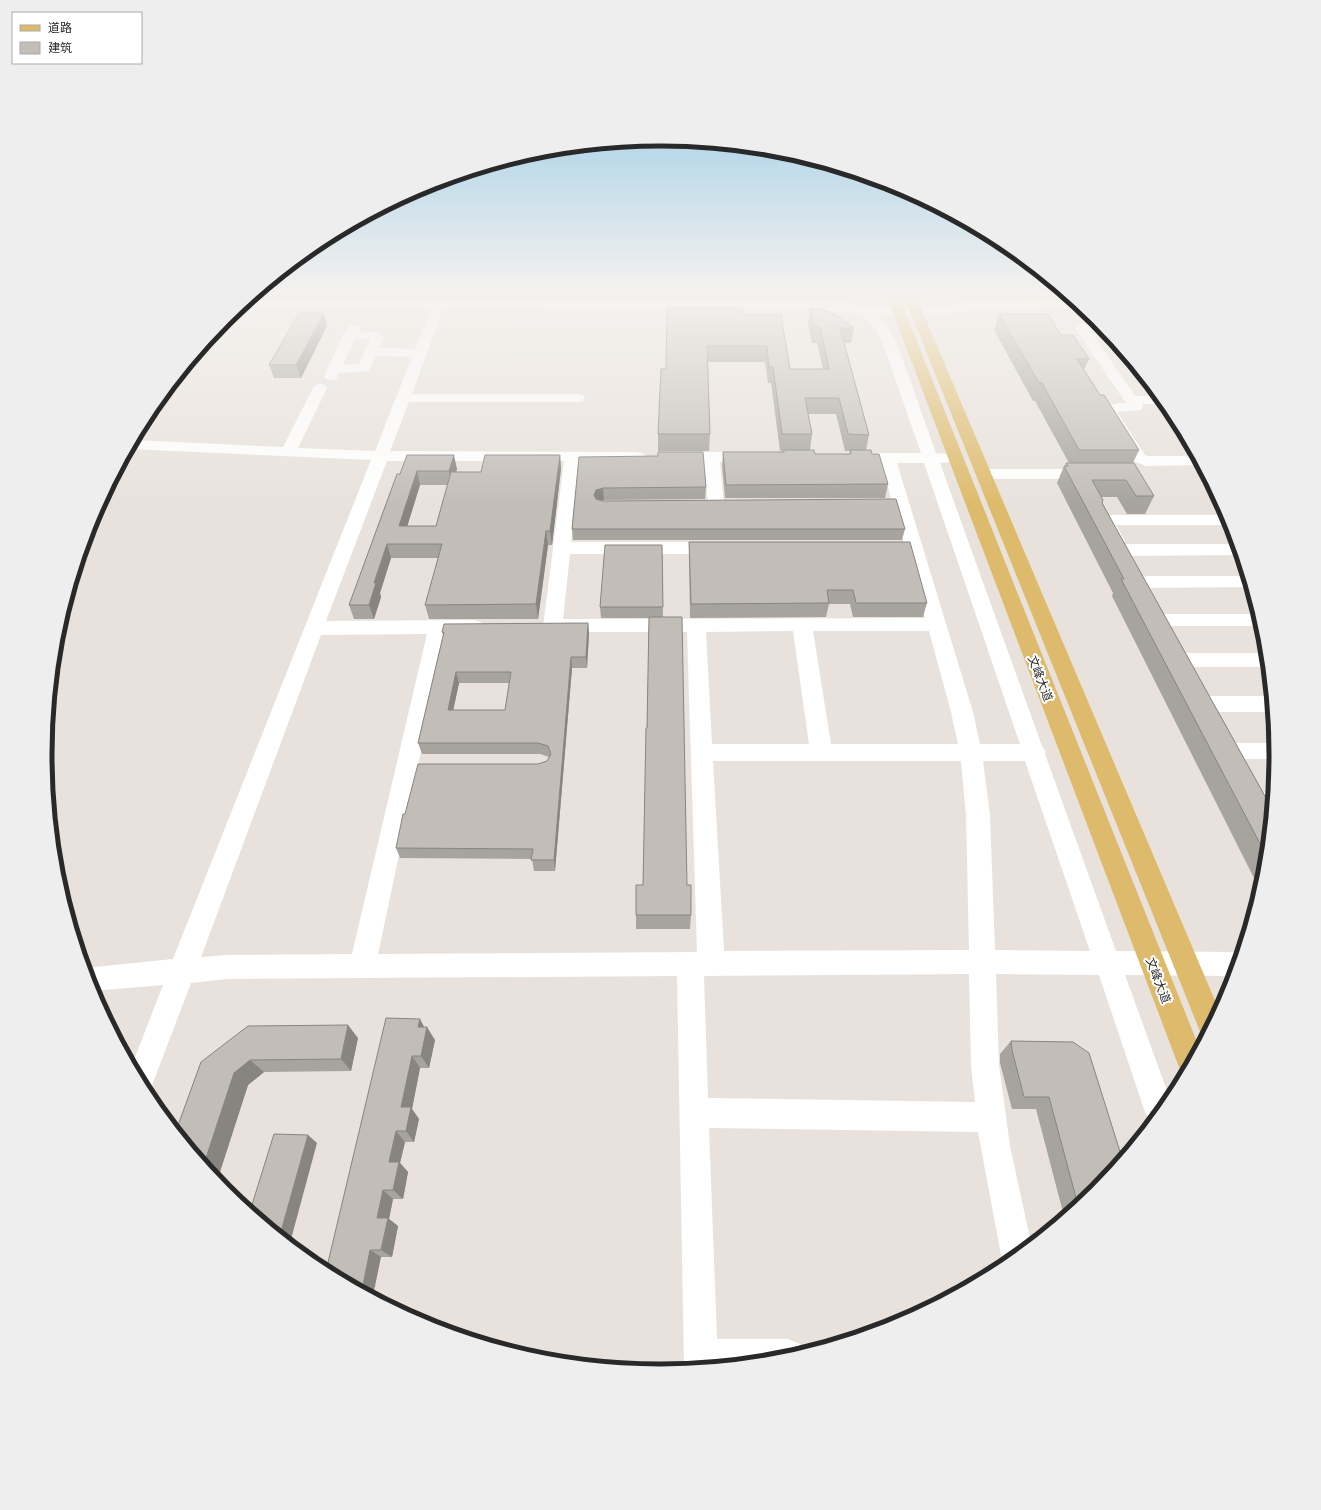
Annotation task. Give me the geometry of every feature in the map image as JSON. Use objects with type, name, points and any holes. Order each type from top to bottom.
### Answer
[{"type":"main road","name":"文峰大道","points":[[924,364],[955,458],[1189,1056]]},
{"type":"main road","name":"文峰大道","points":[[932,364],[983,474],[1209,1018]]},
{"type":"street","points":[[336,364],[332,373],[364,368],[366,364]]},
{"type":"street","points":[[143,1073],[416,364]]},
{"type":"street","points":[[897,364],[1157,1105]]},
{"type":"street","points":[[1107,364],[1136,407],[1119,407],[1108,410],[1139,458],[1146,461],[1192,461]]},
{"type":"street","points":[[288,452],[320,388]]},
{"type":"street","points":[[404,398],[578,398]]},
{"type":"street","points":[[1132,400],[1154,400]]},
{"type":"street","points":[[138,445],[382,456],[768,457]]},
{"type":"street","points":[[572,456],[562,548],[545,627],[937,624]]},
{"type":"street","points":[[712,457],[717,505]]},
{"type":"street","points":[[840,458],[955,458]]},
{"type":"street","points":[[888,458],[894,504],[907,548],[937,624],[962,712],[971,752],[978,815],[985,1065],[994,1146],[1016,1249]]},
{"type":"street","points":[[983,474],[1102,474]]},
{"type":"street","points":[[1142,474],[1199,474]]},
{"type":"street","points":[[1222,520],[1104,520],[1222,737],[1256,794]]},
{"type":"street","points":[[562,548],[734,548]]},
{"type":"street","points":[[1121,550],[1234,550]]},
{"type":"street","points":[[1138,582],[1243,582]]},
{"type":"street","points":[[1158,620],[1253,620]]},
{"type":"street","points":[[802,625],[821,753]]},
{"type":"street","points":[[696,626],[702,753],[700,964],[694,1113],[701,1361],[722,1360]]},
{"type":"street","points":[[362,966],[438,627]]},
{"type":"street","points":[[315,628],[492,627]]},
{"type":"street","points":[[1174,648],[1261,659]]},
{"type":"street","points":[[1197,691],[1267,703]]},
{"type":"street","points":[[1222,737],[1269,749]]},
{"type":"street","points":[[702,753],[1034,752]]},
{"type":"street","points":[[408,764],[431,764]]},
{"type":"street","points":[[94,978],[227,967],[983,962],[1232,964]]},
{"type":"street","points":[[694,1113],[991,1117]]},
{"type":"building","points":[[269,364],[296,364],[296,365]]},
{"type":"building","points":[[666,364],[708,364],[710,434],[658,434],[661,369],[666,369]]},
{"type":"building","points":[[769,364],[789,364],[790,369],[829,369],[828,364],[850,364],[869,435],[848,434],[839,398],[805,398],[812,434],[782,434],[773,367],[769,367]]},
{"type":"building","points":[[1028,364],[1080,364],[1100,395],[1104,395],[1139,450],[1079,450],[1042,383],[1039,383]]},
{"type":"building","points":[[784,450],[814,450],[815,454],[851,454],[850,450],[871,450],[872,454],[879,454],[888,484],[726,485],[723,452],[784,452]]},
{"type":"building","points":[[658,452],[703,452],[706,487],[603,488],[596,490],[594,495],[596,499],[603,501],[896,499],[905,529],[572,529],[579,457],[658,456]]},
{"type":"building","points":[[407,455],[454,455],[449,471],[417,471],[399,526],[436,526],[451,472],[481,472],[485,455],[560,455],[550,531],[546,531],[536,604],[425,605],[442,544],[387,544],[374,583],[376,583],[369,605],[349,605],[397,474],[400,474]]},
{"type":"building","points":[[1066,463],[1134,463],[1154,496],[1136,496],[1126,480],[1092,480],[1103,500],[1102,503],[1267,801],[1262,847],[1121,579],[1124,579],[1064,466],[1068,466]]},
{"type":"building","points":[[689,542],[910,542],[927,603],[856,603],[853,590],[827,590],[829,603],[691,604]]},
{"type":"building","points":[[605,545],[662,545],[663,607],[600,607]]},
{"type":"building","points":[[649,617],[682,617],[687,885],[691,885],[691,915],[636,915],[636,885],[643,885]]},
{"type":"building","points":[[588,623],[586,657],[571,657],[554,860],[531,860],[533,849],[396,848],[403,814],[405,814],[418,764],[538,764],[547,761],[551,754],[548,746],[538,743],[418,743],[444,632],[442,632],[444,624]],"holes":[[[456,672],[511,672],[505,710],[448,710]]]},
{"type":"building","points":[[386,1018],[420,1019],[418,1027],[427,1027],[421,1056],[412,1056],[401,1107],[411,1107],[406,1131],[396,1131],[389,1162],[399,1162],[393,1190],[383,1190],[377,1218],[388,1218],[381,1250],[370,1250],[363,1286],[328,1264]]},
{"type":"building","points":[[348,1025],[341,1059],[250,1060],[234,1073],[206,1159],[178,1125],[201,1062],[248,1026]]},
{"type":"building","points":[[1011,1041],[1073,1042],[1089,1053],[1120,1153],[1076,1199],[1049,1097],[1024,1097]]},
{"type":"building","points":[[274,1134],[308,1135],[281,1231],[252,1205]]}]
